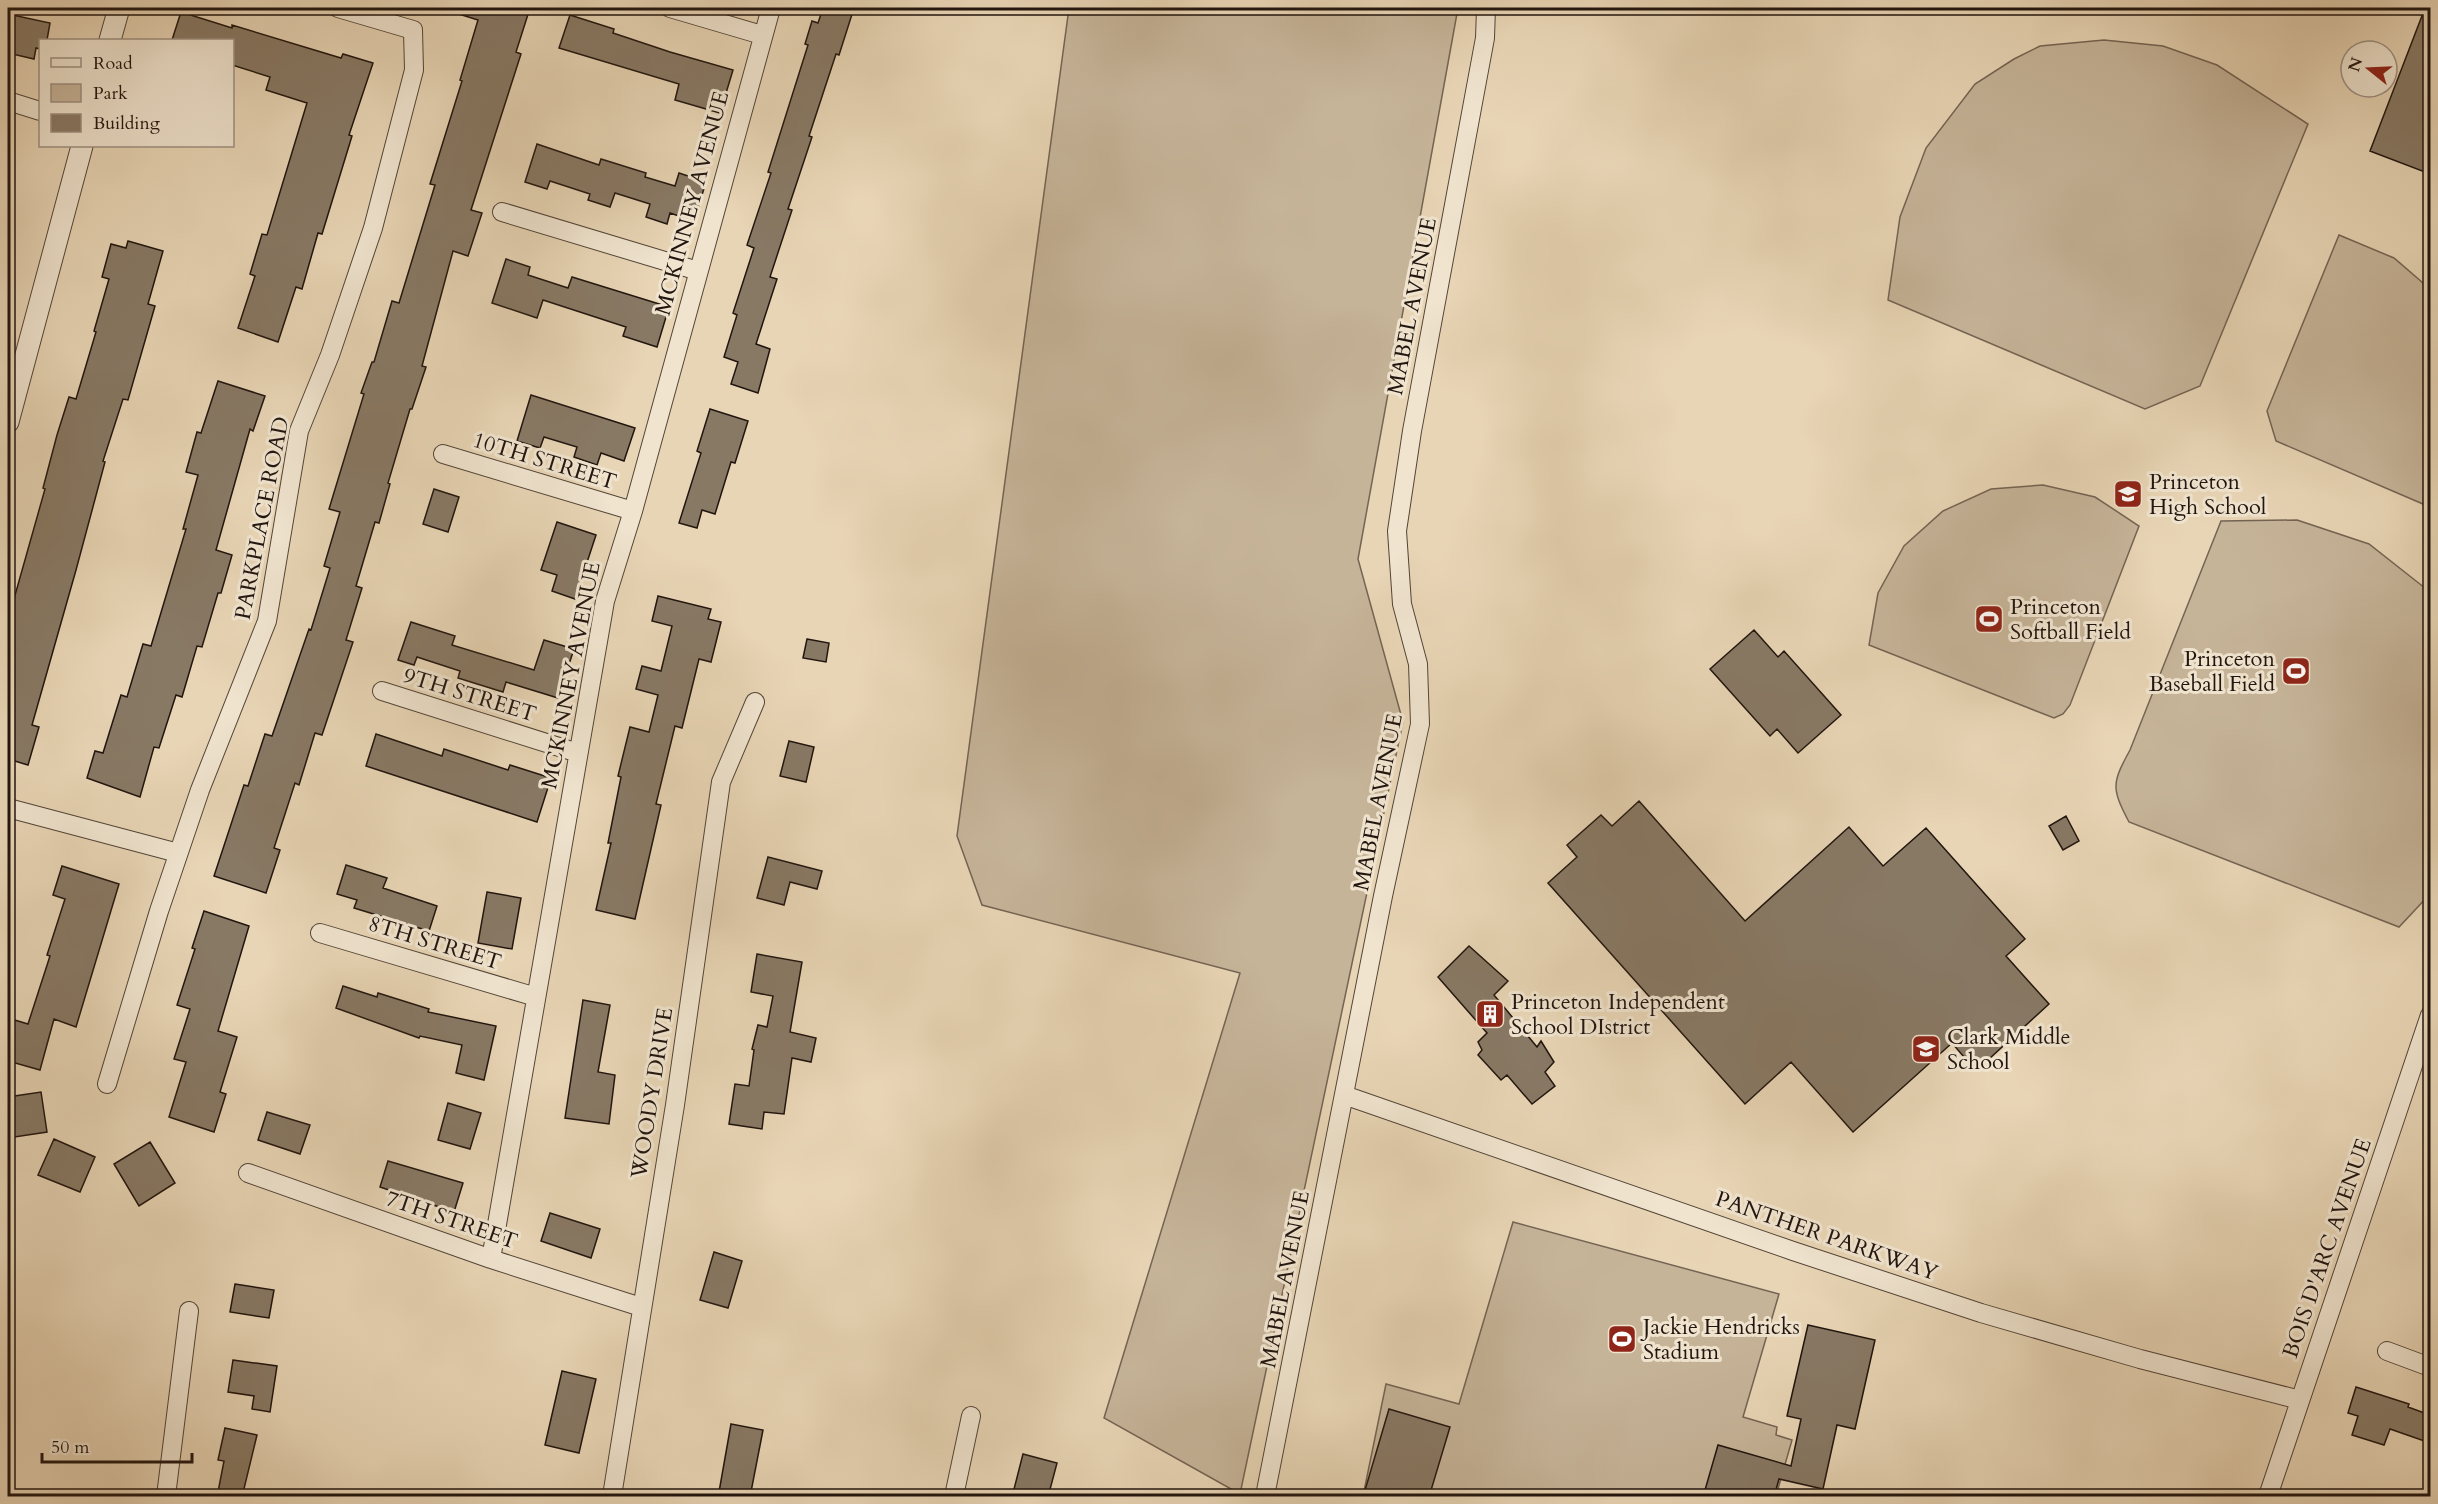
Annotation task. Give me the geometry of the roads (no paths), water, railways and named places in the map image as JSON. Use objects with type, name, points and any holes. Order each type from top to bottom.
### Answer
[{"type":"street","points":[[110,39],[118,8]]},
{"type":"street","name":"PARKPLACE ROAD","points":[[108,1084],[178,854],[200,790],[267,621],[299,431],[330,355],[373,228],[414,70],[413,30],[338,8]]},
{"type":"street","points":[[670,8],[762,35]]},
{"type":"street","name":"MCKINNEY AVENUE","points":[[491,1259],[605,601],[633,511],[771,8]]},
{"type":"street","name":"MABEL AVENUE","points":[[1265,1497],[1420,724],[1418,664],[1402,604],[1397,531],[1412,431],[1485,38],[1486,8]]},
{"type":"street","points":[[8,101],[39,111]]},
{"type":"street","points":[[8,422],[82,147]]},
{"type":"street","points":[[501,212],[698,271]]},
{"type":"street","name":"10TH STREET","points":[[443,454],[633,511]]},
{"type":"street","name":"9TH STREET","points":[[382,691],[578,753]]},
{"type":"street","name":"WOODY DRIVE","points":[[612,1497],[675,1105],[722,782],[755,702]]},
{"type":"street","points":[[8,808],[178,854]]},
{"type":"street","name":"8TH STREET","points":[[320,933],[536,997]]},
{"type":"street","name":"BOIS D'ARC AVENUE","points":[[2268,1497],[2430,1015]]},
{"type":"street","name":"PANTHER PARKWAY","points":[[1344,1095],[1793,1251],[1981,1313],[2140,1359],[2300,1400]]},
{"type":"street","name":"7TH STREET","points":[[248,1173],[491,1259],[641,1307]]},
{"type":"street","points":[[166,1497],[189,1311]]},
{"type":"street","points":[[2387,1351],[2430,1367]]},
{"type":"street","points":[[954,1497],[971,1416]]},
{"type":"place","name":"Princeton High School","points":[[2128,494]]},
{"type":"place","name":"Princeton Softball Field","points":[[1989,619]]},
{"type":"place","name":"Princeton Baseball Field","points":[[2296,671]]},
{"type":"place","name":"Princeton Independent School DIstrict","points":[[1490,1014]]},
{"type":"place","name":"Clark Middle School","points":[[1926,1049]]},
{"type":"place","name":"Jackie Hendricks Stadium","points":[[1622,1339]]}]
